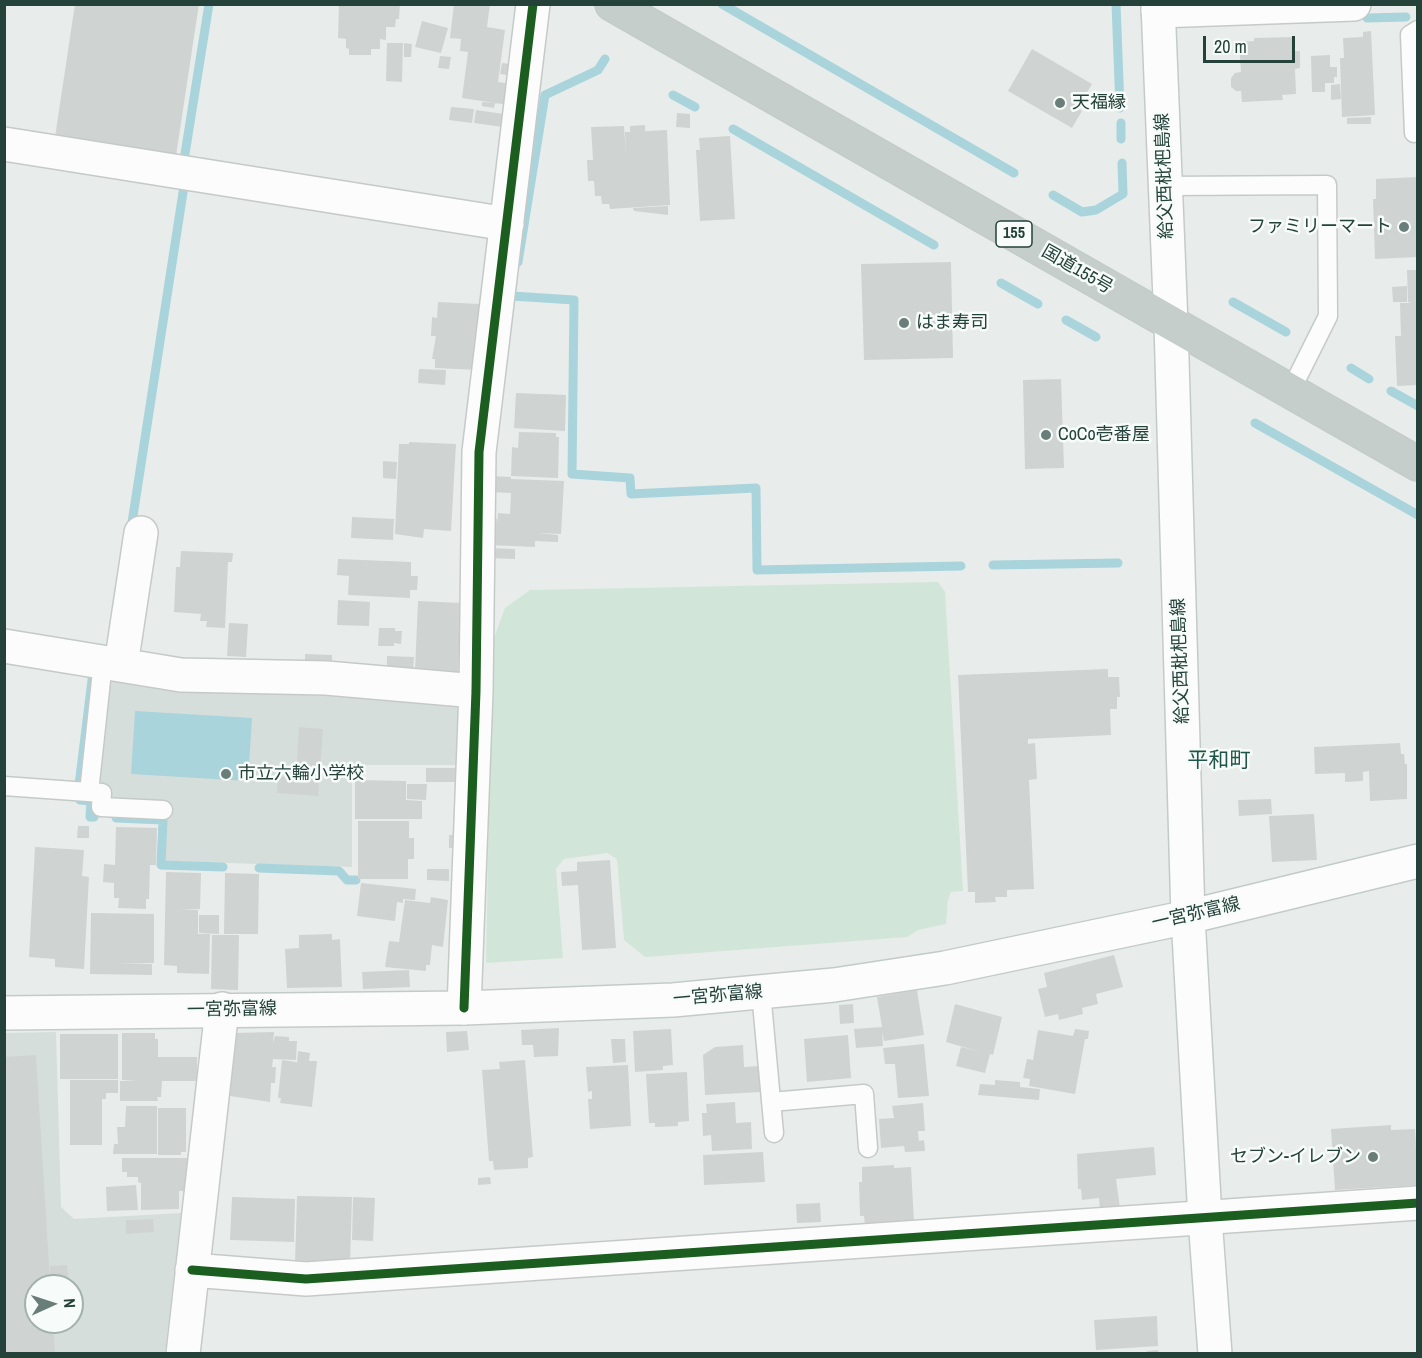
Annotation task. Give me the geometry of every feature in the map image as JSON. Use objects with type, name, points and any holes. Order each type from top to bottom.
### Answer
[{"type":"highway","name":"国道155号","points":[[612,4],[1418,464]]},
{"type":"street","points":[[464,1008],[476,691],[479,452],[533,4]]},
{"type":"street","points":[[1158,8],[1354,4]]},
{"type":"street","name":"給父西枇杷島線","points":[[1158,8],[1171,324],[1188,916],[1215,1353]]},
{"type":"street","points":[[4,144],[507,224]]},
{"type":"street","points":[[112,663],[141,533]]},
{"type":"street","points":[[4,646],[181,675],[326,678],[476,691]]},
{"type":"street","name":"一宮弥富線","points":[[4,1013],[464,1008],[673,1000],[834,985],[945,968],[1188,916],[1418,861]]},
{"type":"street","points":[[183,1353],[222,1009]]},
{"type":"street","points":[[192,1270],[306,1279],[1418,1203]]},
{"type":"lane","points":[[1414,134],[1410,35],[1418,30]]},
{"type":"lane","points":[[1166,186],[1327,185],[1328,316],[1290,392]]},
{"type":"lane","points":[[89,792],[112,663]]},
{"type":"lane","points":[[4,786],[102,793],[101,807],[163,810]]},
{"type":"lane","points":[[761,992],[774,1133]]},
{"type":"lane","points":[[771,1102],[864,1094],[868,1148]]},
{"type":"shaded area","name":"市立六輪小学校","points":[[109,675],[449,699],[460,707],[459,765],[352,765],[352,867],[165,861],[168,805],[107,803],[107,787],[100,784]]},
{"type":"shaded area","points":[[56,1032],[61,1207],[74,1219],[181,1213],[165,1353],[5,1353],[4,1033]]},
{"type":"green space","points":[[938,582],[945,592],[963,891],[951,892],[946,924],[918,930],[907,937],[645,957],[624,940],[617,859],[607,853],[564,859],[556,869],[563,958],[486,963],[492,643],[505,608],[530,590]]},
{"type":"water","points":[[135,711],[252,718],[248,781],[131,774]]},
{"type":"building","points":[[75,4],[199,4],[176,156],[55,137]]},
{"type":"building","points":[[339,4],[400,4],[399,19],[396,19],[395,27],[386,27],[386,40],[380,39],[380,49],[371,49],[371,55],[349,55],[346,39],[338,38]]},
{"type":"building","points":[[454,4],[490,4],[487,27],[505,30],[498,82],[511,84],[508,105],[462,98],[468,52],[460,51],[461,39],[450,38]]},
{"type":"building","points":[[422,21],[448,28],[441,53],[415,47]]},
{"type":"building","points":[[1371,31],[1375,115],[1342,117],[1340,58],[1344,58],[1343,38],[1363,37],[1363,32]]},
{"type":"building","points":[[1294,37],[1294,51],[1300,51],[1300,68],[1295,69],[1296,94],[1282,95],[1283,100],[1242,102],[1241,91],[1236,91],[1231,87],[1231,78],[1235,73],[1241,72],[1239,42],[1254,41],[1254,38]]},
{"type":"building","points":[[387,43],[403,43],[402,82],[386,81]]},
{"type":"building","points":[[404,43],[412,44],[411,57],[404,57]]},
{"type":"building","points":[[1032,49],[1092,84],[1078,108],[1082,111],[1072,128],[1008,91]]},
{"type":"building","points":[[1330,55],[1330,67],[1337,67],[1337,77],[1334,77],[1334,83],[1325,83],[1325,92],[1312,92],[1311,56]]},
{"type":"building","points":[[440,56],[451,57],[449,69],[438,68]]},
{"type":"building","points":[[502,63],[510,64],[508,75],[500,74]]},
{"type":"building","points":[[1340,84],[1341,99],[1331,100],[1331,85]]},
{"type":"building","points":[[482,102],[495,103],[494,108],[482,106]]},
{"type":"building","points":[[451,107],[474,109],[472,123],[449,120]]},
{"type":"building","points":[[476,110],[504,114],[503,127],[474,123]]},
{"type":"building","points":[[677,113],[690,114],[690,128],[676,127]]},
{"type":"building","points":[[1371,117],[1371,124],[1347,124],[1347,118]]},
{"type":"building","points":[[645,125],[645,131],[667,130],[670,205],[610,209],[609,204],[602,204],[601,196],[595,196],[594,181],[588,181],[587,160],[593,160],[591,127],[624,126],[626,155],[625,132],[630,132],[630,126]]},
{"type":"building","points":[[730,136],[735,219],[700,221],[696,150],[700,150],[699,138]]},
{"type":"building","points":[[1418,177],[1418,257],[1375,259],[1373,199],[1376,199],[1376,179]]},
{"type":"building","points":[[668,206],[668,215],[634,211],[633,208]]},
{"type":"building","points":[[951,262],[953,358],[864,360],[861,264]]},
{"type":"building","points":[[1407,270],[1418,270],[1418,385],[1397,386],[1395,336],[1401,336],[1400,303],[1411,303],[1408,302]]},
{"type":"building","points":[[1407,286],[1407,302],[1393,302],[1392,287]]},
{"type":"building","points":[[438,302],[480,304],[478,370],[435,368],[435,359],[432,359],[436,336],[431,336],[432,317],[437,318]]},
{"type":"building","points":[[419,369],[446,370],[445,385],[418,383]]},
{"type":"building","points":[[1061,379],[1064,468],[1025,469],[1023,380]]},
{"type":"building","points":[[516,393],[566,395],[565,431],[514,428]]},
{"type":"building","points":[[519,432],[556,433],[556,437],[559,437],[558,478],[511,476],[512,447],[518,448]]},
{"type":"building","points":[[409,442],[456,444],[451,531],[424,529],[423,538],[395,534],[399,444],[409,444]]},
{"type":"building","points":[[383,461],[397,462],[396,479],[383,478]]},
{"type":"building","points":[[489,476],[564,481],[561,534],[536,533],[558,535],[558,542],[535,541],[535,547],[488,545],[488,518],[497,519],[497,525],[498,513],[510,514],[511,493],[488,492]]},
{"type":"building","points":[[352,517],[394,519],[393,540],[351,538]]},
{"type":"building","points":[[488,548],[515,549],[515,559],[488,558]]},
{"type":"building","points":[[181,551],[233,553],[232,562],[228,562],[225,628],[206,627],[207,621],[200,621],[201,614],[174,612],[176,567],[180,567]]},
{"type":"building","points":[[338,559],[411,562],[411,576],[418,576],[417,590],[410,590],[410,598],[348,595],[349,576],[337,575]]},
{"type":"building","points":[[338,600],[370,602],[369,626],[337,625]]},
{"type":"building","points":[[418,601],[461,603],[458,673],[415,671]]},
{"type":"building","points":[[229,623],[248,624],[246,657],[227,656]]},
{"type":"building","points":[[379,628],[395,628],[395,631],[402,631],[401,644],[378,646]]},
{"type":"building","points":[[305,654],[332,655],[332,667],[305,666]]},
{"type":"building","points":[[387,656],[414,657],[413,671],[387,670]]},
{"type":"building","points":[[1108,669],[1108,677],[1119,677],[1120,697],[1117,697],[1117,709],[1110,709],[1111,735],[1028,739],[1028,744],[1035,743],[1037,779],[1029,780],[1034,889],[1007,890],[1007,897],[995,897],[996,902],[975,903],[975,892],[968,892],[958,675]]},
{"type":"building","points":[[299,727],[323,729],[318,796],[277,793],[278,776],[296,778]]},
{"type":"building","points":[[1400,743],[1401,754],[1404,754],[1405,764],[1407,764],[1407,799],[1370,801],[1369,771],[1363,772],[1363,781],[1345,782],[1345,773],[1315,774],[1314,747]]},
{"type":"building","points":[[426,768],[458,768],[458,782],[426,782]]},
{"type":"building","points":[[355,780],[406,781],[406,800],[422,801],[422,819],[355,819]]},
{"type":"building","points":[[407,784],[427,784],[426,800],[407,799]]},
{"type":"building","points":[[1271,799],[1272,814],[1239,816],[1238,800]]},
{"type":"building","points":[[1314,814],[1317,860],[1272,862],[1269,816]]},
{"type":"building","points":[[358,821],[409,821],[409,838],[414,838],[414,859],[408,859],[408,879],[358,879]]},
{"type":"building","points":[[78,826],[89,826],[89,838],[77,838]]},
{"type":"building","points":[[116,827],[157,828],[156,865],[150,865],[149,899],[146,899],[146,909],[118,908],[119,898],[114,898],[114,883],[103,882],[104,864],[115,865]]},
{"type":"building","points":[[449,835],[456,835],[456,848],[449,848]]},
{"type":"building","points":[[35,847],[84,850],[82,876],[89,877],[84,969],[55,967],[55,959],[29,957]]},
{"type":"building","points":[[610,860],[616,948],[582,950],[578,885],[562,886],[561,872],[577,871],[577,862]]},
{"type":"building","points":[[427,869],[449,869],[449,881],[427,880]]},
{"type":"building","points":[[166,872],[201,873],[200,909],[179,910],[198,910],[198,934],[210,934],[209,974],[177,973],[177,966],[164,965]]},
{"type":"building","points":[[225,873],[259,874],[258,934],[224,934]]},
{"type":"building","points":[[361,883],[416,889],[415,900],[403,899],[403,903],[397,902],[395,921],[357,916]]},
{"type":"building","points":[[431,897],[448,900],[443,947],[432,945],[430,965],[426,965],[426,971],[385,967],[389,941],[399,942],[405,900],[430,903]]},
{"type":"building","points":[[91,913],[154,914],[154,963],[119,963],[152,964],[152,975],[90,974]]},
{"type":"building","points":[[199,915],[219,915],[219,934],[199,933]]},
{"type":"building","points":[[332,934],[332,940],[340,939],[342,987],[287,988],[285,949],[299,948],[299,935]]},
{"type":"building","points":[[212,935],[239,935],[238,990],[211,989]]},
{"type":"building","points":[[1114,955],[1123,987],[1096,994],[1098,1004],[1082,1008],[1083,1014],[1059,1020],[1058,1014],[1045,1017],[1038,989],[1047,987],[1044,973]]},
{"type":"building","points":[[409,970],[410,987],[363,989],[362,972]]},
{"type":"building","points":[[917,990],[924,1035],[884,1041],[882,1032],[883,1046],[856,1048],[854,1029],[882,1027],[877,997]]},
{"type":"building","points":[[853,1004],[854,1023],[840,1024],[839,1005]]},
{"type":"building","points":[[955,1004],[1002,1017],[993,1055],[990,1054],[985,1073],[956,1066],[961,1047],[981,1052],[946,1042]]},
{"type":"building","points":[[559,1028],[558,1056],[534,1057],[533,1045],[522,1045],[521,1030]]},
{"type":"building","points":[[671,1029],[673,1065],[663,1066],[663,1070],[635,1072],[633,1031]]},
{"type":"building","points":[[1075,1029],[1089,1031],[1088,1039],[1085,1039],[1075,1094],[1029,1086],[1030,1079],[1023,1078],[1027,1059],[1033,1060],[1038,1030],[1073,1036]]},
{"type":"building","points":[[467,1031],[469,1050],[447,1052],[446,1032]]},
{"type":"building","points":[[274,1032],[273,1044],[275,1036],[289,1037],[289,1041],[297,1041],[296,1060],[273,1059],[272,1067],[276,1067],[275,1083],[271,1083],[270,1102],[230,1096],[233,1033]]},
{"type":"building","points":[[122,1033],[155,1033],[155,1039],[158,1039],[158,1057],[197,1057],[197,1081],[162,1081],[161,1097],[157,1097],[158,1101],[120,1101],[120,1081],[136,1081],[122,1080]]},
{"type":"building","points":[[60,1034],[118,1034],[118,1079],[60,1079]]},
{"type":"building","points":[[848,1035],[851,1078],[807,1082],[804,1039]]},
{"type":"building","points":[[611,1039],[625,1039],[626,1062],[613,1063]]},
{"type":"building","points":[[924,1044],[929,1096],[898,1098],[895,1064],[885,1064],[883,1048]]},
{"type":"building","points":[[743,1045],[744,1067],[760,1066],[762,1092],[705,1095],[703,1055],[715,1047]]},
{"type":"building","points":[[298,1051],[310,1053],[309,1061],[317,1061],[312,1107],[280,1103],[281,1098],[278,1098],[282,1060],[297,1063]]},
{"type":"building","points":[[36,1055],[50,1274],[24,1274],[24,1334],[54,1334],[55,1354],[5,1354],[5,1057]]},
{"type":"building","points":[[525,1060],[533,1157],[528,1158],[528,1168],[494,1170],[493,1161],[489,1161],[482,1070],[500,1069],[499,1062]]},
{"type":"building","points":[[628,1065],[631,1126],[590,1129],[588,1099],[592,1099],[592,1091],[588,1092],[586,1067]]},
{"type":"building","points":[[687,1072],[689,1121],[678,1122],[678,1126],[655,1127],[655,1123],[649,1123],[646,1074]]},
{"type":"building","points":[[70,1080],[118,1080],[118,1093],[106,1093],[106,1099],[102,1099],[102,1145],[70,1145]]},
{"type":"building","points":[[995,1080],[1020,1082],[1020,1087],[1040,1089],[1039,1100],[978,1095],[980,1084],[995,1085]]},
{"type":"building","points":[[735,1102],[736,1123],[751,1122],[752,1149],[712,1151],[711,1135],[703,1136],[702,1113],[707,1113],[706,1104]]},
{"type":"building","points":[[923,1103],[925,1131],[918,1131],[919,1141],[924,1140],[925,1151],[905,1152],[904,1146],[881,1148],[879,1119],[894,1118],[892,1106]]},
{"type":"building","points":[[126,1106],[157,1106],[157,1154],[113,1154],[114,1144],[118,1144],[117,1127],[125,1127]]},
{"type":"building","points":[[158,1108],[186,1108],[186,1152],[181,1152],[181,1155],[158,1155]]},
{"type":"building","points":[[1391,1125],[1391,1130],[1415,1129],[1418,1185],[1335,1190],[1331,1129]]},
{"type":"building","points":[[1154,1147],[1156,1175],[1116,1179],[1120,1208],[1100,1210],[1099,1198],[1082,1200],[1081,1189],[1078,1189],[1077,1154]]},
{"type":"building","points":[[763,1152],[765,1182],[704,1185],[703,1155]]},
{"type":"building","points":[[122,1158],[189,1158],[185,1191],[179,1191],[179,1209],[141,1210],[141,1183],[138,1182],[138,1177],[127,1177],[127,1172],[122,1172]]},
{"type":"building","points":[[894,1165],[894,1168],[911,1167],[914,1223],[865,1226],[864,1216],[860,1216],[859,1182],[862,1182],[862,1167]]},
{"type":"building","points":[[490,1177],[491,1184],[478,1185],[478,1178]]},
{"type":"building","points":[[136,1185],[138,1210],[107,1211],[106,1187]]},
{"type":"building","points":[[297,1196],[352,1197],[350,1265],[295,1263]]},
{"type":"building","points":[[232,1197],[295,1199],[294,1242],[230,1240]]},
{"type":"building","points":[[353,1197],[375,1198],[373,1241],[352,1240]]},
{"type":"building","points":[[820,1203],[821,1222],[797,1223],[796,1204]]},
{"type":"building","points":[[153,1219],[154,1232],[126,1234],[126,1220]]},
{"type":"building","points":[[67,1265],[68,1274],[50,1274],[50,1266]]},
{"type":"building","points":[[1157,1316],[1158,1346],[1096,1350],[1094,1320]]},
{"type":"building","points":[[1158,1350],[1159,1354],[1147,1354],[1147,1351]]},
{"type":"waterway","points":[[184,160],[209,4]]},
{"type":"waterway","points":[[722,4],[1014,173]]},
{"type":"waterway","points":[[1116,4],[1120,108]]},
{"type":"waterway","points":[[1367,18],[1406,17]]},
{"type":"waterway","points":[[518,262],[545,95],[598,70],[605,59]]},
{"type":"waterway","points":[[673,95],[695,107]]},
{"type":"waterway","points":[[1121,123],[1121,139]]},
{"type":"waterway","points":[[733,129],[934,245]]},
{"type":"waterway","points":[[1053,195],[1082,212],[1096,210],[1123,194],[1122,163]]},
{"type":"waterway","points":[[131,529],[184,186]]},
{"type":"waterway","points":[[1001,283],[1038,304]]},
{"type":"waterway","points":[[512,296],[574,300],[572,474],[630,478],[631,494],[756,488],[757,570],[961,566]]},
{"type":"waterway","points":[[1233,302],[1286,332]]},
{"type":"waterway","points":[[1066,320],[1096,337]]},
{"type":"waterway","points":[[1351,368],[1369,379]]},
{"type":"waterway","points":[[1391,391],[1418,406]]},
{"type":"waterway","points":[[1255,423],[1418,515]]},
{"type":"waterway","points":[[993,565],[1118,563]]},
{"type":"waterway","points":[[79,785],[93,672]]},
{"type":"waterway","points":[[80,800],[91,801],[90,817],[94,817]]},
{"type":"waterway","points":[[116,818],[163,820],[161,865],[223,867]]},
{"type":"waterway","points":[[259,868],[339,871],[347,880],[356,880]]},
{"type":"cycle path","points":[[464,1008],[476,691],[479,452],[533,4]]},
{"type":"cycle path","points":[[192,1270],[306,1279],[1418,1203]]},
{"type":"place","name":"天福縁","points":[[1060,103]]},
{"type":"place","name":"ファミリーマート","points":[[1404,227]]},
{"type":"place","name":"はま寿司","points":[[904,323]]},
{"type":"place","name":"CoCo壱番屋","points":[[1046,435]]},
{"type":"place","name":"市立六輪小学校","points":[[226,774]]},
{"type":"place","name":"セブン-イレブン","points":[[1373,1157]]},
{"type":"district","name":"平和町","points":[[1219,761]]}]
